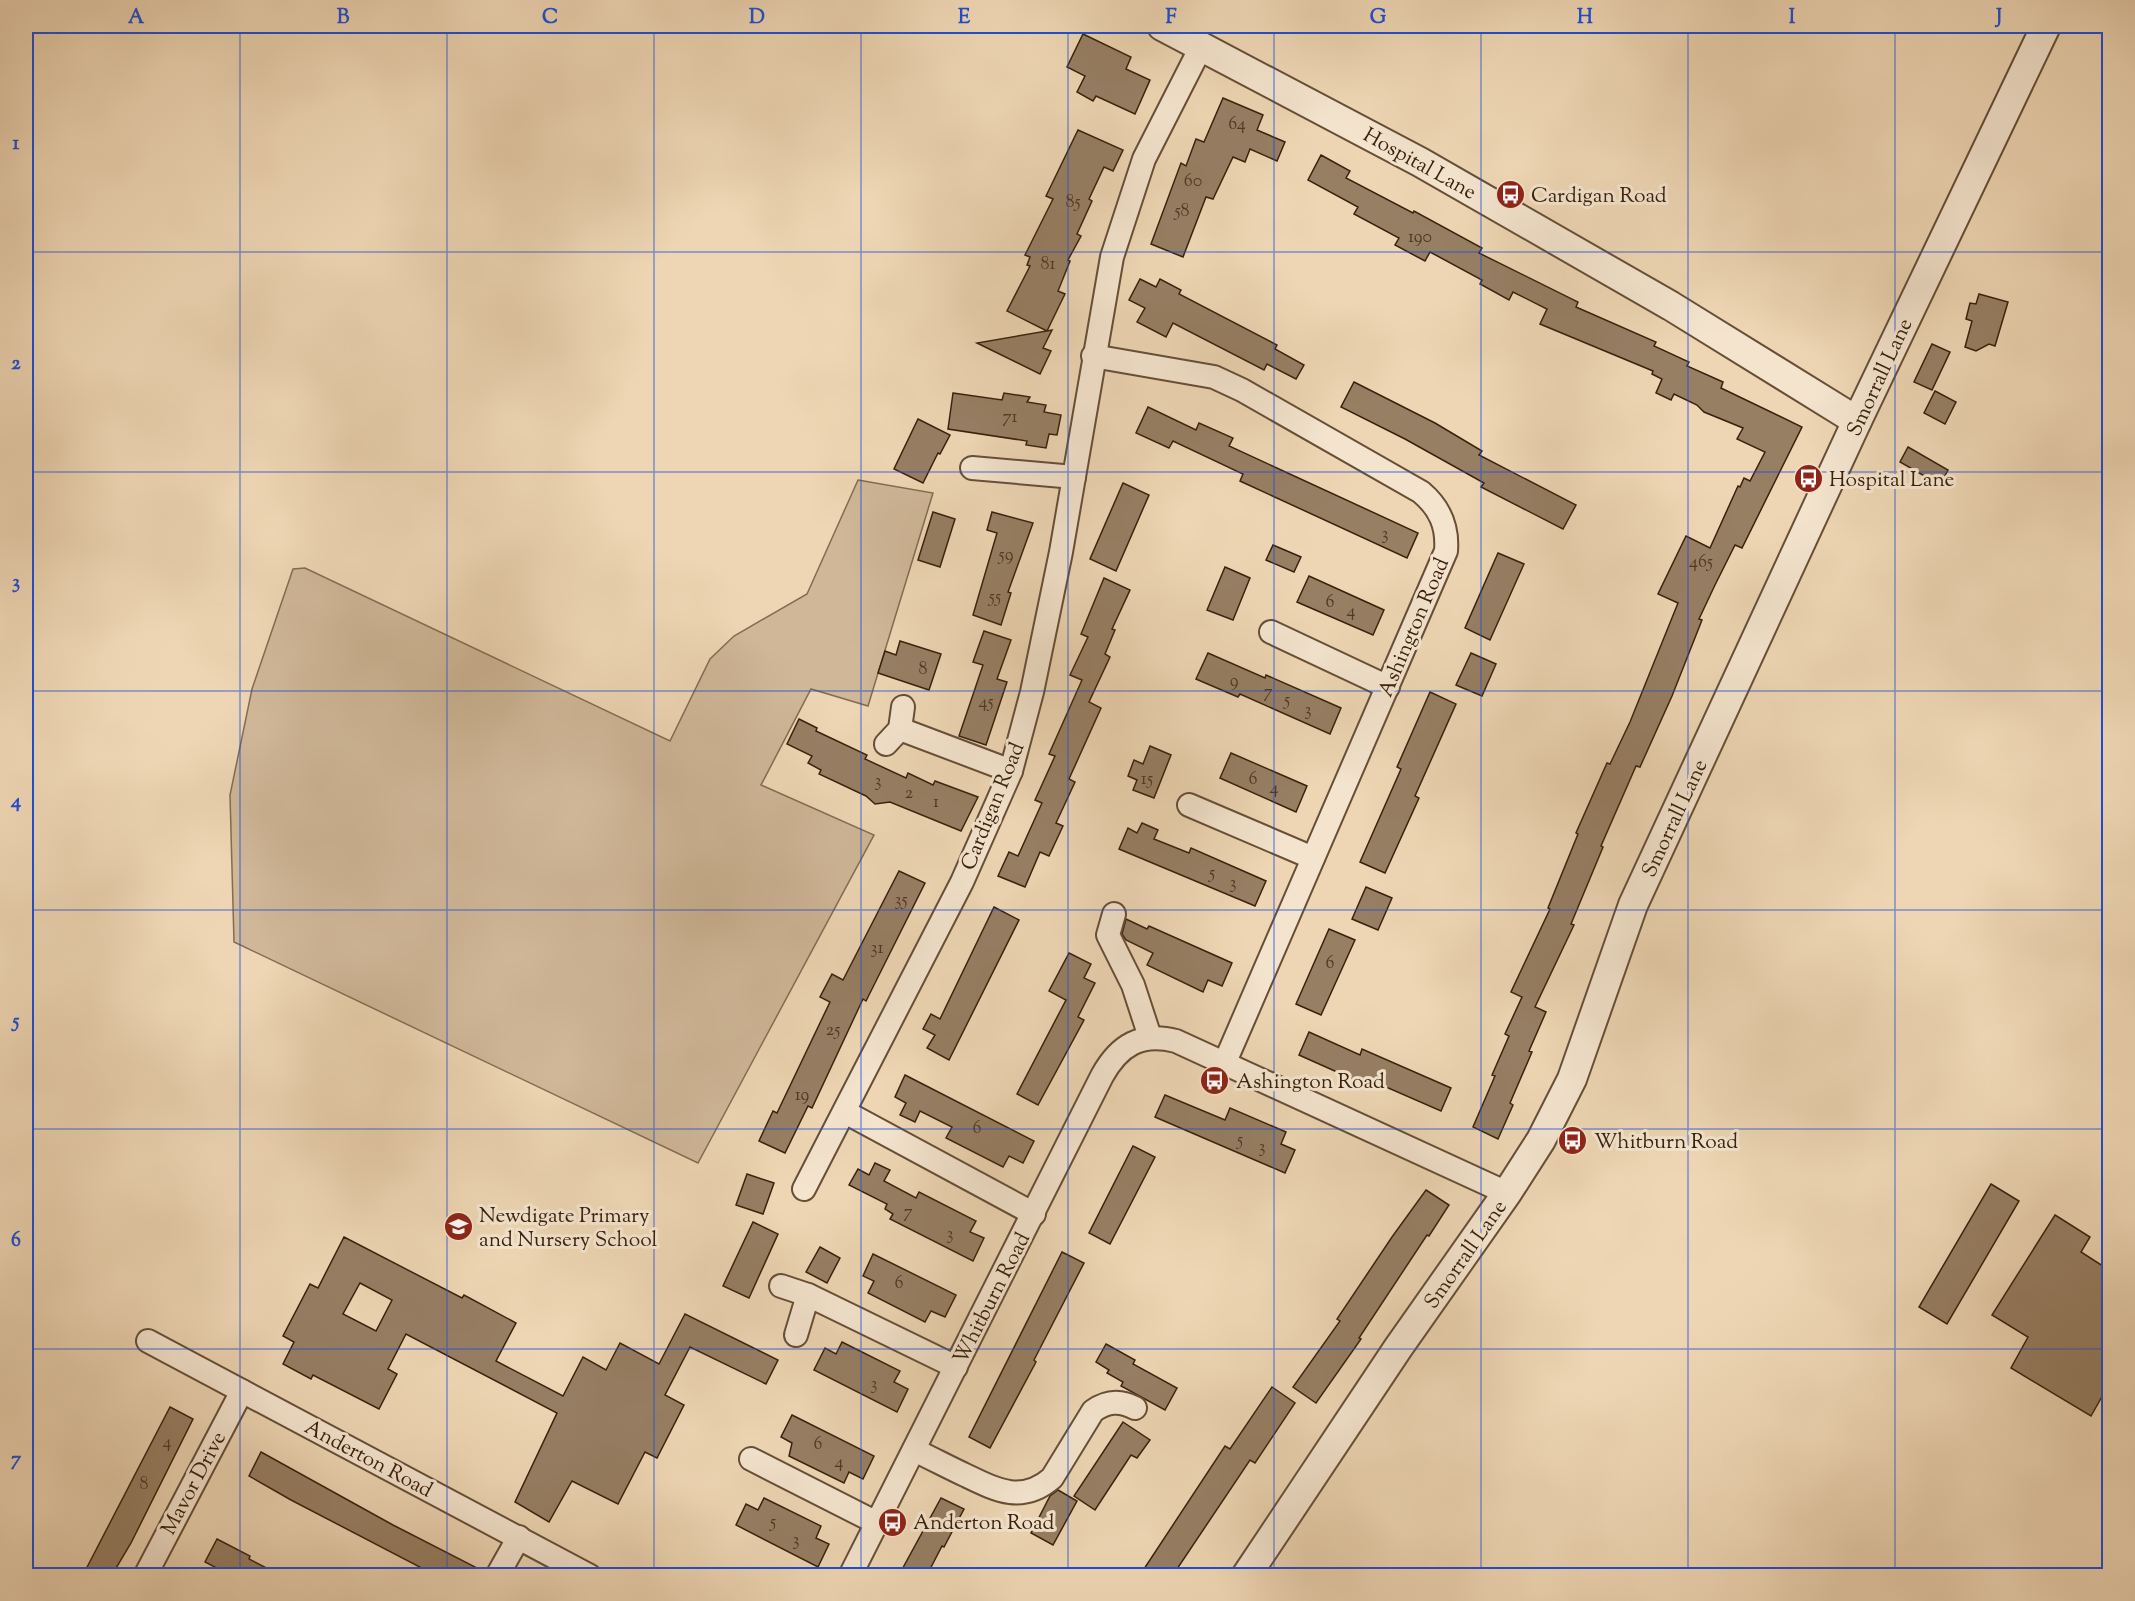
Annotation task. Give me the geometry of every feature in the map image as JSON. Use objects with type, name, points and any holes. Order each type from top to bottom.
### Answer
[{"type":"street","name":"Hospital Lane","points":[[1162,26],[1202,45],[1420,162],[1671,306],[1857,421]]},
{"type":"street","name":"Smorrall Lane","points":[[1246,1575],[1541,1140],[1572,1079],[1633,905],[1857,421],[2046,26]]},
{"type":"street","name":"Cardigan Road","points":[[804,1189],[962,882],[1011,771],[1032,692],[1074,477],[1093,356],[1112,257],[1144,159],[1202,45]]},
{"type":"street","name":"Ashington Road","points":[[1093,356],[1214,377],[1242,390],[1430,500],[1442,519],[1447,537],[1446,551],[1225,1062]]},
{"type":"street","points":[[972,468],[1074,477]]},
{"type":"street","points":[[1271,632],[1388,687]]},
{"type":"street","points":[[896,727],[1011,771]]},
{"type":"street","points":[[1189,805],[1313,858]]},
{"type":"street","points":[[1114,915],[1108,935],[1132,985],[1150,1037],[1176,1041],[1225,1062],[1507,1193]]},
{"type":"street","name":"Whitburn Road","points":[[850,1575],[1109,1064],[1125,1048],[1150,1037]]},
{"type":"street","points":[[845,1112],[1034,1214]]},
{"type":"street","points":[[782,1286],[808,1295],[956,1367]]},
{"type":"street","points":[[796,1335],[808,1295]]},
{"type":"street","name":"Anderton Road","points":[[148,1341],[590,1575]]},
{"type":"street","name":"Mavor Drive","points":[[151,1573],[242,1391]]},
{"type":"street","points":[[914,1450],[1000,1492],[1022,1493],[1043,1485],[1052,1478],[1093,1411],[1100,1406],[1118,1402],[1135,1408]]},
{"type":"street","points":[[751,1459],[877,1523]]},
{"type":"street","points":[[497,1575],[519,1537]]},
{"type":"shaded area","points":[[858,480],[933,493],[868,706],[811,689],[761,785],[874,835],[698,1163],[234,942],[230,795],[252,689],[293,569],[305,568],[670,741],[710,659],[734,636],[807,594]]},
{"type":"building","points":[[1083,34],[1131,57],[1126,69],[1150,80],[1135,114],[1096,96],[1093,101],[1077,92],[1085,76],[1067,67]]},
{"type":"building","points":[[1223,98],[1263,115],[1257,130],[1285,142],[1277,161],[1250,149],[1245,162],[1233,157],[1213,199],[1206,197],[1183,257],[1151,244],[1181,163],[1186,166],[1196,139],[1204,142]]},
{"type":"building","points":[[1078,130],[1123,150],[1113,171],[1104,167],[1089,199],[1092,201],[1077,234],[1081,236],[1068,260],[1070,261],[1058,291],[1065,294],[1047,331],[1007,311],[1030,266],[1027,265],[1030,257],[1025,255],[1053,199],[1046,196]]},
{"type":"building","points":[[1321,155],[1350,171],[1346,178],[1482,248],[1479,253],[1578,302],[1576,307],[1656,342],[1654,346],[1689,362],[1687,366],[1723,382],[1721,388],[1802,427],[1742,548],[1735,545],[1715,585],[1699,619],[1702,620],[1672,696],[1640,767],[1636,766],[1601,846],[1603,847],[1571,924],[1574,925],[1535,1007],[1546,1012],[1529,1051],[1532,1052],[1510,1103],[1513,1105],[1498,1139],[1473,1127],[1509,1036],[1505,1034],[1522,997],[1511,992],[1550,909],[1548,908],[1578,834],[1576,833],[1607,763],[1610,764],[1630,722],[1678,603],[1658,594],[1686,536],[1710,548],[1738,486],[1740,487],[1744,478],[1750,481],[1765,452],[1737,439],[1743,428],[1704,412],[1697,405],[1674,394],[1671,400],[1656,393],[1662,379],[1652,374],[1653,371],[1540,324],[1547,309],[1513,292],[1509,300],[1480,284],[1482,280],[1430,252],[1425,261],[1395,245],[1399,238],[1354,214],[1358,207],[1308,180]]},
{"type":"building","points":[[1140,279],[1156,287],[1160,279],[1181,290],[1179,294],[1277,345],[1275,349],[1304,365],[1296,379],[1267,364],[1264,370],[1173,323],[1166,337],[1137,322],[1145,308],[1129,300]]},
{"type":"building","points":[[1979,294],[2008,302],[1995,346],[1989,344],[1976,351],[1965,347],[1972,321],[1966,319],[1970,303],[1976,304]]},
{"type":"building","points":[[1052,330],[1043,348],[1051,351],[1040,374],[977,343]]},
{"type":"building","points":[[1932,344],[1950,352],[1932,390],[1914,382]]},
{"type":"building","points":[[1354,382],[1435,423],[1482,451],[1479,455],[1576,505],[1563,529],[1481,487],[1484,483],[1405,439],[1341,407]]},
{"type":"building","points":[[1935,391],[1956,402],[1945,424],[1924,413]]},
{"type":"building","points":[[953,393],[1002,400],[1004,393],[1030,397],[1027,402],[1046,405],[1044,412],[1061,415],[1057,435],[1049,434],[1046,448],[1026,445],[1027,441],[948,429]]},
{"type":"building","points":[[1148,407],[1196,430],[1199,423],[1233,438],[1229,446],[1418,533],[1407,558],[1240,481],[1243,474],[1173,441],[1169,448],[1136,433]]},
{"type":"building","points":[[918,419],[950,435],[923,483],[894,469]]},
{"type":"building","points":[[1908,447],[1948,470],[1940,485],[1900,462]]},
{"type":"building","points":[[1123,483],[1149,495],[1116,571],[1090,559]]},
{"type":"building","points":[[933,512],[955,519],[940,567],[918,560]]},
{"type":"building","points":[[992,512],[1033,523],[1008,592],[1011,593],[1001,625],[973,615],[997,533],[987,530]]},
{"type":"building","points":[[1273,545],[1301,557],[1294,572],[1266,560]]},
{"type":"building","points":[[1498,553],[1524,564],[1490,640],[1465,628]]},
{"type":"building","points":[[1225,567],[1250,578],[1233,620],[1207,610]]},
{"type":"building","points":[[1309,576],[1384,610],[1373,635],[1297,602]]},
{"type":"building","points":[[1104,578],[1130,590],[1112,629],[1115,630],[1105,654],[1110,657],[1089,702],[1101,708],[1069,779],[1075,782],[1056,823],[1063,826],[1049,856],[1040,852],[1025,887],[998,876],[1009,852],[1018,856],[1042,803],[1035,800],[1055,756],[1049,754],[1082,680],[1070,675],[1088,637],[1081,634]]},
{"type":"building","points":[[984,631],[1011,640],[997,679],[1007,682],[986,745],[959,736],[983,665],[973,662]]},
{"type":"building","points":[[900,641],[941,654],[929,690],[878,673],[885,651],[896,655]]},
{"type":"building","points":[[1208,653],[1265,678],[1266,675],[1341,708],[1330,734],[1240,694],[1238,697],[1196,679]]},
{"type":"building","points":[[1471,653],[1496,664],[1482,696],[1456,685]]},
{"type":"building","points":[[1430,692],[1456,704],[1415,796],[1419,798],[1385,873],[1360,862],[1401,769],[1397,767]]},
{"type":"building","points":[[799,719],[817,728],[816,731],[867,755],[865,759],[906,778],[908,773],[933,785],[935,781],[978,797],[961,831],[890,802],[875,804],[866,796],[819,774],[821,770],[808,763],[812,756],[787,744]]},
{"type":"building","points":[[1150,746],[1171,755],[1154,798],[1133,790],[1137,780],[1128,776],[1134,760],[1143,764]]},
{"type":"building","points":[[1231,753],[1307,786],[1296,812],[1220,778]]},
{"type":"building","points":[[1142,823],[1158,830],[1154,839],[1189,853],[1191,848],[1266,881],[1255,906],[1119,849],[1128,828],[1137,833]]},
{"type":"building","points":[[899,871],[925,883],[866,1001],[863,999],[812,1108],[808,1106],[785,1153],[759,1141],[773,1111],[777,1113],[830,1002],[820,997],[832,974],[843,980]]},
{"type":"building","points":[[1366,887],[1392,898],[1378,930],[1352,919]]},
{"type":"building","points":[[994,907],[1019,920],[949,1060],[927,1048],[935,1035],[923,1029],[931,1014],[940,1019]]},
{"type":"building","points":[[1126,919],[1147,929],[1149,926],[1232,963],[1222,986],[1208,980],[1203,992],[1147,965],[1153,953],[1126,940],[1122,934]]},
{"type":"building","points":[[1329,929],[1355,940],[1321,1015],[1296,1004]]},
{"type":"building","points":[[1069,953],[1091,964],[1084,978],[1095,983],[1078,1017],[1084,1020],[1038,1105],[1017,1094],[1066,1000],[1049,991]]},
{"type":"building","points":[[1309,1032],[1360,1055],[1362,1049],[1451,1088],[1441,1111],[1377,1083],[1375,1089],[1299,1055]]},
{"type":"building","points":[[905,1075],[1034,1141],[1023,1163],[1009,1156],[1003,1167],[946,1138],[952,1127],[920,1111],[915,1122],[900,1115],[906,1103],[895,1097]]},
{"type":"building","points":[[1165,1095],[1225,1120],[1230,1108],[1286,1132],[1281,1144],[1295,1150],[1285,1173],[1155,1117]]},
{"type":"building","points":[[1133,1146],[1155,1157],[1110,1244],[1089,1233]]},
{"type":"building","points":[[875,1163],[890,1170],[884,1181],[916,1198],[919,1192],[976,1221],[970,1232],[984,1238],[973,1261],[890,1219],[893,1214],[885,1209],[887,1204],[849,1185],[858,1169],[869,1175]]},
{"type":"building","points":[[747,1174],[774,1183],[763,1214],[736,1205]]},
{"type":"building","points":[[1991,1184],[2019,1201],[1947,1324],[1919,1307]]},
{"type":"building","points":[[1426,1190],[1449,1205],[1316,1403],[1293,1387],[1340,1321],[1337,1319]]},
{"type":"building","points":[[2055,1215],[2090,1237],[2081,1252],[2109,1270],[2109,1384],[2091,1416],[2011,1368],[2028,1337],[1992,1315]]},
{"type":"building","points":[[753,1222],[778,1234],[749,1298],[723,1286]]},
{"type":"building","points":[[344,1237],[516,1323],[496,1361],[563,1396],[583,1357],[606,1370],[620,1343],[659,1364],[685,1314],[778,1360],[766,1384],[690,1347],[665,1395],[684,1405],[657,1458],[645,1452],[618,1504],[572,1481],[549,1522],[515,1502],[557,1413],[406,1334],[388,1369],[397,1374],[379,1409],[313,1375],[311,1379],[283,1364],[294,1342],[283,1336],[310,1284],[318,1288]],"holes":[[[360,1283],[392,1300],[376,1331],[343,1314]]]},
{"type":"building","points":[[820,1247],[840,1258],[827,1283],[806,1272]]},
{"type":"building","points":[[1062,1252],[1084,1263],[1034,1360],[1036,1362],[990,1448],[969,1437]]},
{"type":"building","points":[[873,1254],[956,1295],[945,1317],[931,1311],[925,1322],[868,1293],[874,1281],[863,1276]]},
{"type":"building","points":[[842,1342],[900,1371],[894,1382],[908,1389],[897,1412],[814,1370],[825,1348],[836,1354]]},
{"type":"building","points":[[1106,1344],[1135,1360],[1133,1364],[1177,1388],[1165,1410],[1121,1386],[1123,1382],[1107,1373],[1109,1370],[1096,1362]]},
{"type":"building","points":[[1272,1387],[1295,1403],[1255,1463],[1250,1460],[1173,1575],[1140,1575],[1225,1446],[1230,1449]]},
{"type":"building","points":[[170,1407],[193,1419],[131,1543],[112,1575],[83,1575]]},
{"type":"building","points":[[792,1415],[874,1456],[863,1479],[849,1472],[844,1483],[789,1456],[792,1443],[781,1437]]},
{"type":"building","points":[[1123,1422],[1150,1440],[1137,1458],[1131,1455],[1095,1510],[1074,1496]]},
{"type":"building","points":[[261,1452],[393,1525],[485,1572],[484,1575],[435,1575],[291,1500],[249,1476]]},
{"type":"building","points":[[1058,1490],[1077,1501],[1053,1545],[1031,1533],[1050,1496]]},
{"type":"building","points":[[764,1498],[821,1526],[816,1538],[829,1544],[818,1567],[736,1525],[746,1504],[758,1510]]},
{"type":"building","points":[[941,1498],[964,1509],[944,1547],[942,1546],[927,1575],[899,1575]]},
{"type":"building","points":[[217,1539],[280,1575],[230,1575],[205,1562]]},
{"type":"place","name":"Cardigan Road","points":[[1510,195]]},
{"type":"place","name":"Hospital Lane","points":[[1808,479]]},
{"type":"place","name":"Ashington Road","points":[[1215,1081]]},
{"type":"place","name":"Whitburn Road","points":[[1573,1141]]},
{"type":"place","name":"Newdigate Primary and Nursery School","points":[[458,1227]]},
{"type":"place","name":"Anderton Road","points":[[892,1522]]}]
